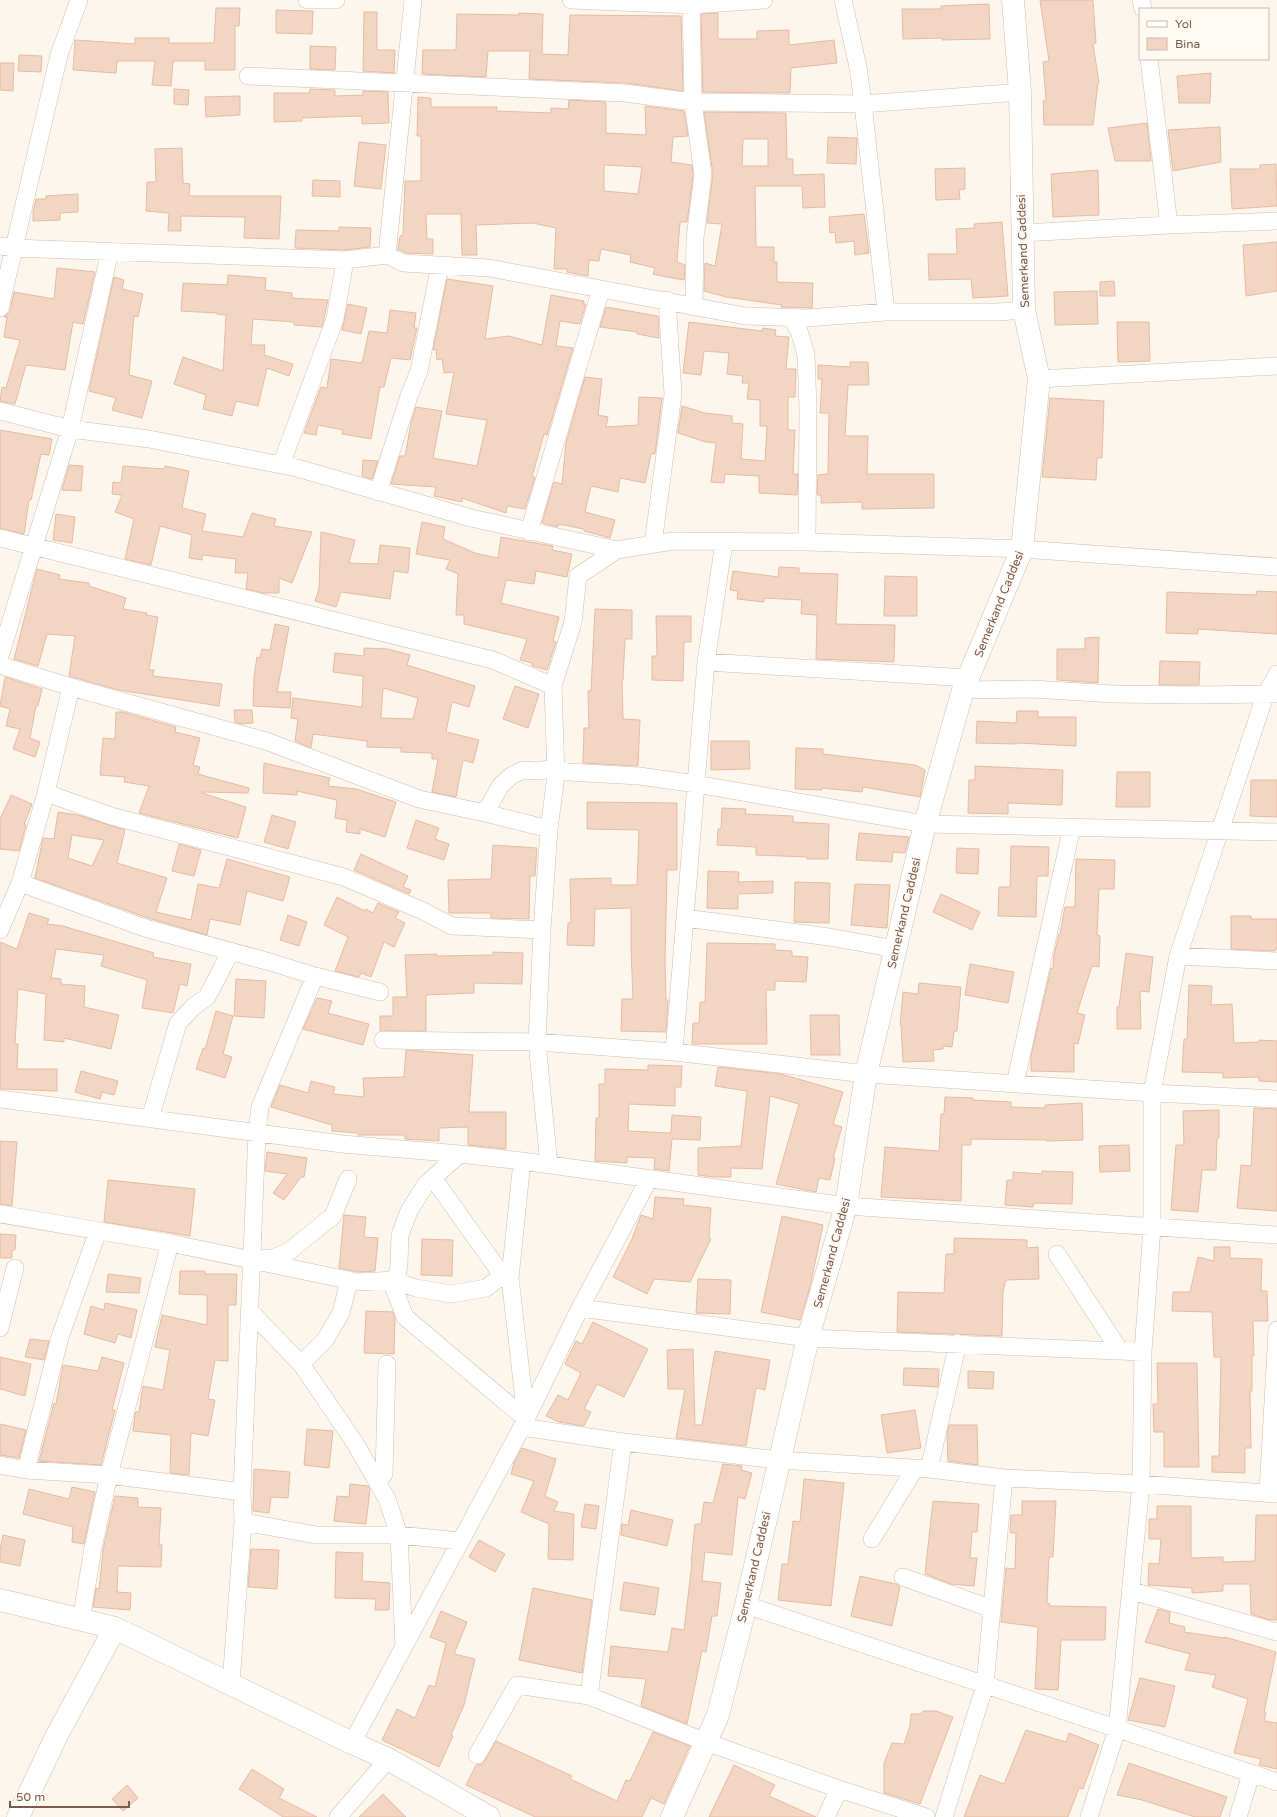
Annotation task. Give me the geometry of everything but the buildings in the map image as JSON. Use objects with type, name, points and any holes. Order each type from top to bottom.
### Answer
[{"type":"street","points":[[0,308],[7,247],[60,55],[79,0]]},
{"type":"street","points":[[307,0],[336,0]]},
{"type":"street","points":[[387,255],[413,0]]},
{"type":"street","points":[[571,0],[692,2],[764,0]]},
{"type":"street","points":[[843,0],[858,67],[886,312]]},
{"type":"street","name":"Semerkand Caddesi","points":[[672,1817],[718,1715],[746,1605],[778,1460],[808,1338],[846,1206],[866,1074],[925,824],[966,684],[1022,548],[1039,379],[1024,310],[1020,92],[1013,0]]},
{"type":"street","points":[[692,2],[692,102],[702,175],[695,238],[694,306]]},
{"type":"street","points":[[1149,60],[1168,224]]},
{"type":"street","points":[[248,76],[625,93],[692,102],[863,104],[1020,92]]},
{"type":"street","points":[[1022,233],[1168,224],[1277,221]]},
{"type":"street","points":[[7,247],[345,260],[387,255],[403,262],[489,268],[745,316],[791,318],[886,312],[998,312],[1024,310]]},
{"type":"street","points":[[0,656],[70,429],[110,251]]},
{"type":"street","points":[[281,465],[335,319],[345,260]]},
{"type":"street","points":[[378,492],[409,396],[419,371],[440,265]]},
{"type":"street","points":[[529,532],[601,289]]},
{"type":"street","points":[[653,544],[673,394],[666,300]]},
{"type":"street","points":[[791,318],[799,330],[806,354],[808,408],[806,542]]},
{"type":"street","points":[[1039,379],[1277,366]]},
{"type":"street","points":[[0,411],[70,429],[149,439],[298,468],[471,518],[529,532],[617,550],[673,541],[806,542],[1022,548],[1277,568]]},
{"type":"street","points":[[0,538],[494,660],[553,686]]},
{"type":"street","points":[[674,1052],[706,662],[724,542]]},
{"type":"street","points":[[549,1165],[537,1042],[542,930],[549,829],[555,770],[553,686],[573,622],[578,576],[617,550]]},
{"type":"street","points":[[706,662],[966,684],[1114,694],[1271,695]]},
{"type":"street","points":[[0,665],[71,687],[266,741],[419,799],[549,829]]},
{"type":"street","points":[[1089,1817],[1117,1729],[1132,1592],[1141,1484],[1142,1352],[1152,1228],[1152,1094],[1178,956],[1219,830],[1271,695],[1277,674]]},
{"type":"street","points":[[0,930],[20,883],[46,793],[71,687]]},
{"type":"street","points":[[485,813],[501,785],[511,776],[523,770],[555,770],[639,776],[696,784],[925,824],[1277,832]]},
{"type":"street","points":[[46,793],[111,816],[344,877],[423,910],[452,926],[542,930]]},
{"type":"street","points":[[1015,1084],[1072,827]]},
{"type":"street","points":[[20,883],[145,928],[314,976],[380,992]]},
{"type":"street","points":[[685,918],[829,937],[896,949]]},
{"type":"street","points":[[150,1118],[178,1023],[207,997],[230,951]]},
{"type":"street","points":[[1178,956],[1277,961]]},
{"type":"street","points":[[231,1684],[243,1522],[242,1492],[249,1310],[257,1133],[260,1107],[314,976]]},
{"type":"street","points":[[383,1040],[537,1042],[674,1052],[866,1074],[1152,1094],[1277,1099]]},
{"type":"street","points":[[0,1099],[342,1144],[460,1154],[549,1165],[846,1206],[1152,1228],[1277,1235]]},
{"type":"street","points":[[0,1214],[170,1243],[350,1281],[396,1280],[399,1265],[400,1235],[409,1211],[426,1184],[460,1154]]},
{"type":"street","points":[[391,1280],[416,1288],[451,1294],[486,1288],[507,1272],[522,1162]]},
{"type":"street","points":[[433,1178],[507,1272],[510,1278],[524,1421]]},
{"type":"street","points":[[252,1260],[273,1258],[288,1252],[333,1216],[348,1179]]},
{"type":"street","points":[[352,1743],[524,1421],[580,1308],[649,1179]]},
{"type":"street","points":[[26,1470],[60,1337],[98,1231]]},
{"type":"street","points":[[81,1620],[93,1548],[109,1475],[170,1243]]},
{"type":"street","points":[[1057,1254],[1120,1351]]},
{"type":"street","points":[[0,1328],[15,1268]]},
{"type":"street","points":[[391,1280],[405,1317],[524,1421],[623,1442],[778,1460],[922,1468],[1004,1478],[1141,1484],[1272,1493],[1276,1338]]},
{"type":"street","points":[[301,1364],[325,1340],[341,1313],[350,1281]]},
{"type":"street","points":[[580,1308],[808,1338],[958,1343],[1142,1352]]},
{"type":"street","points":[[249,1310],[301,1364],[355,1443],[386,1499],[399,1535],[404,1646]]},
{"type":"street","points":[[872,1539],[922,1468],[958,1343]]},
{"type":"street","points":[[377,1482],[384,1474],[387,1364]]},
{"type":"street","points":[[589,1696],[623,1442]]},
{"type":"street","points":[[0,1465],[26,1470],[109,1475],[242,1492]]},
{"type":"street","points":[[944,1817],[985,1685],[1004,1478]]},
{"type":"street","points":[[243,1522],[316,1535],[399,1535],[460,1541]]},
{"type":"street","points":[[904,1577],[992,1609]]},
{"type":"street","points":[[1132,1592],[1277,1632]]},
{"type":"street","points":[[0,1600],[115,1628],[388,1759],[489,1817]]},
{"type":"street","points":[[746,1605],[1277,1782]]},
{"type":"street","points":[[18,1817],[57,1735],[115,1628]]},
{"type":"street","points":[[477,1755],[517,1685],[589,1696],[706,1742],[839,1789],[926,1817]]},
{"type":"street","points":[[338,1817],[388,1759]]},
{"type":"street","points":[[1243,1812],[1251,1774]]},
{"type":"street","points":[[826,1817],[839,1789]]}]
